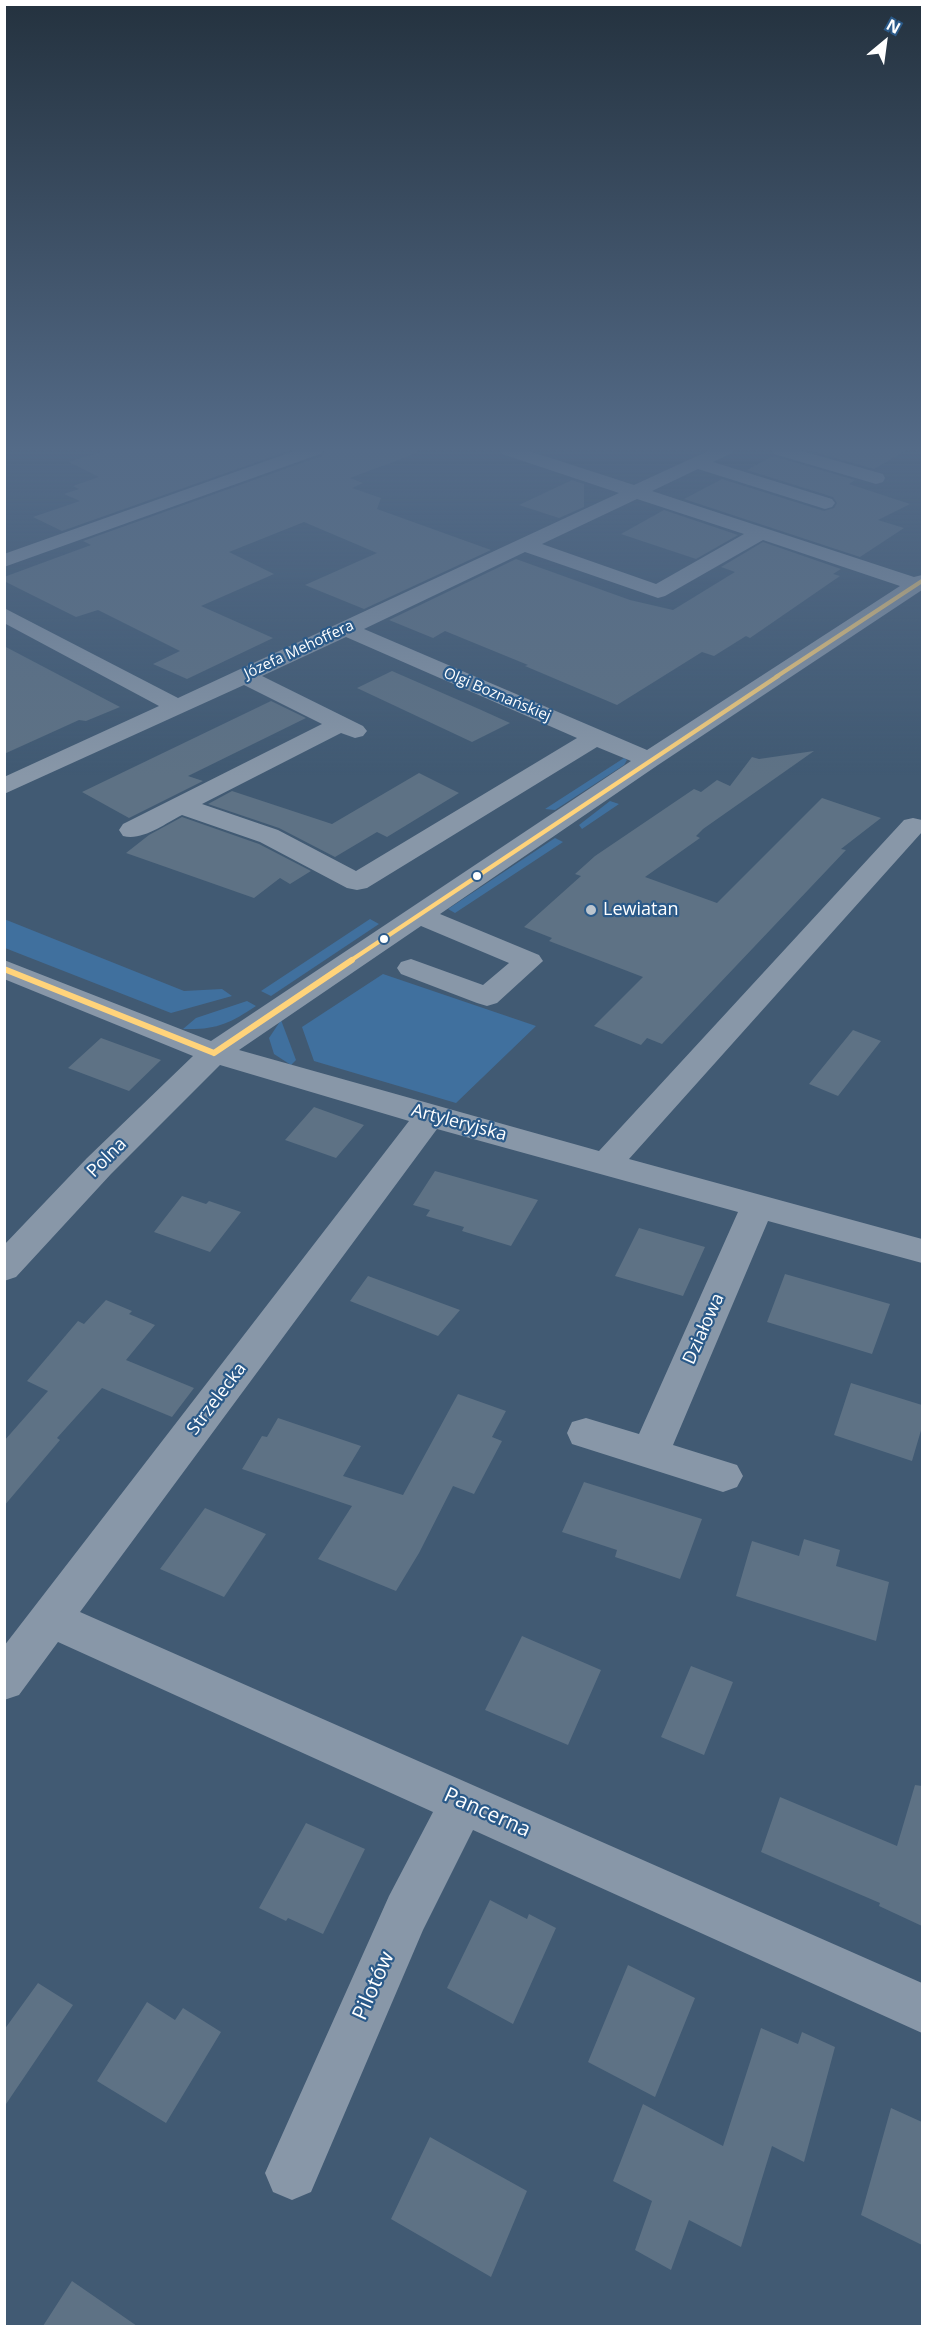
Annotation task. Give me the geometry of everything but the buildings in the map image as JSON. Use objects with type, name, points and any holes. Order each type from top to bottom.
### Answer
[{"type":"street","name":"Józefa Mehoffera","points":[[4,787],[493,559]]},
{"type":"street","points":[[565,559],[658,592],[716,559]]},
{"type":"street","points":[[843,559],[920,583]]},
{"type":"street","name":"Polna","points":[[4,1268],[99,1166],[214,1053],[649,760],[920,583]]},
{"type":"street","points":[[4,614],[177,706]]},
{"type":"street","name":"Olgi Boznańskiej","points":[[346,629],[649,760]]},
{"type":"street","points":[[132,830],[179,805],[350,728],[244,676]]},
{"type":"street","points":[[179,805],[269,836],[357,882],[596,737]]},
{"type":"street","points":[[551,826],[580,839]]},
{"type":"street","points":[[607,1163],[913,826]]},
{"type":"street","points":[[411,968],[487,997],[529,961],[419,915]]},
{"type":"street","name":"Artyleryjska","points":[[4,969],[214,1053],[430,1116],[922,1251]]},
{"type":"street","name":"Strzelecka","points":[[4,1681],[430,1116]]},
{"type":"street","name":"Działowa","points":[[650,1453],[758,1205]]},
{"type":"street","points":[[586,1433],[723,1476]]},
{"type":"street","name":"Pancerna","points":[[51,1619],[922,2008]]},
{"type":"street","name":"Pilotów","points":[[292,2172],[406,1913],[463,1803]]},
{"type":"shaded area","points":[[624,758],[627,760],[624,765],[555,810],[545,809]]},
{"type":"shaded area","points":[[610,801],[619,804],[582,829],[579,825]]},
{"type":"shaded area","points":[[555,838],[563,842],[455,913],[448,909]]},
{"type":"shaded area","points":[[4,919],[184,991],[222,989],[232,996],[171,1013],[5,948]]},
{"type":"shaded area","points":[[370,919],[379,924],[271,996],[261,991]]},
{"type":"shaded area","points":[[383,974],[536,1026],[456,1103],[314,1061],[302,1027]]},
{"type":"shaded area","points":[[247,1001],[256,1006],[222,1025],[183,1029],[196,1018]]},
{"type":"shaded area","points":[[281,1020],[296,1060],[291,1065],[274,1054],[269,1038]]},
{"type":"transit line","points":[[214,1053],[649,760],[922,581]]},
{"type":"transit line","points":[[4,969],[214,1053]]},
{"type":"place","name":"Lewiatan","points":[[591,910]]}]
